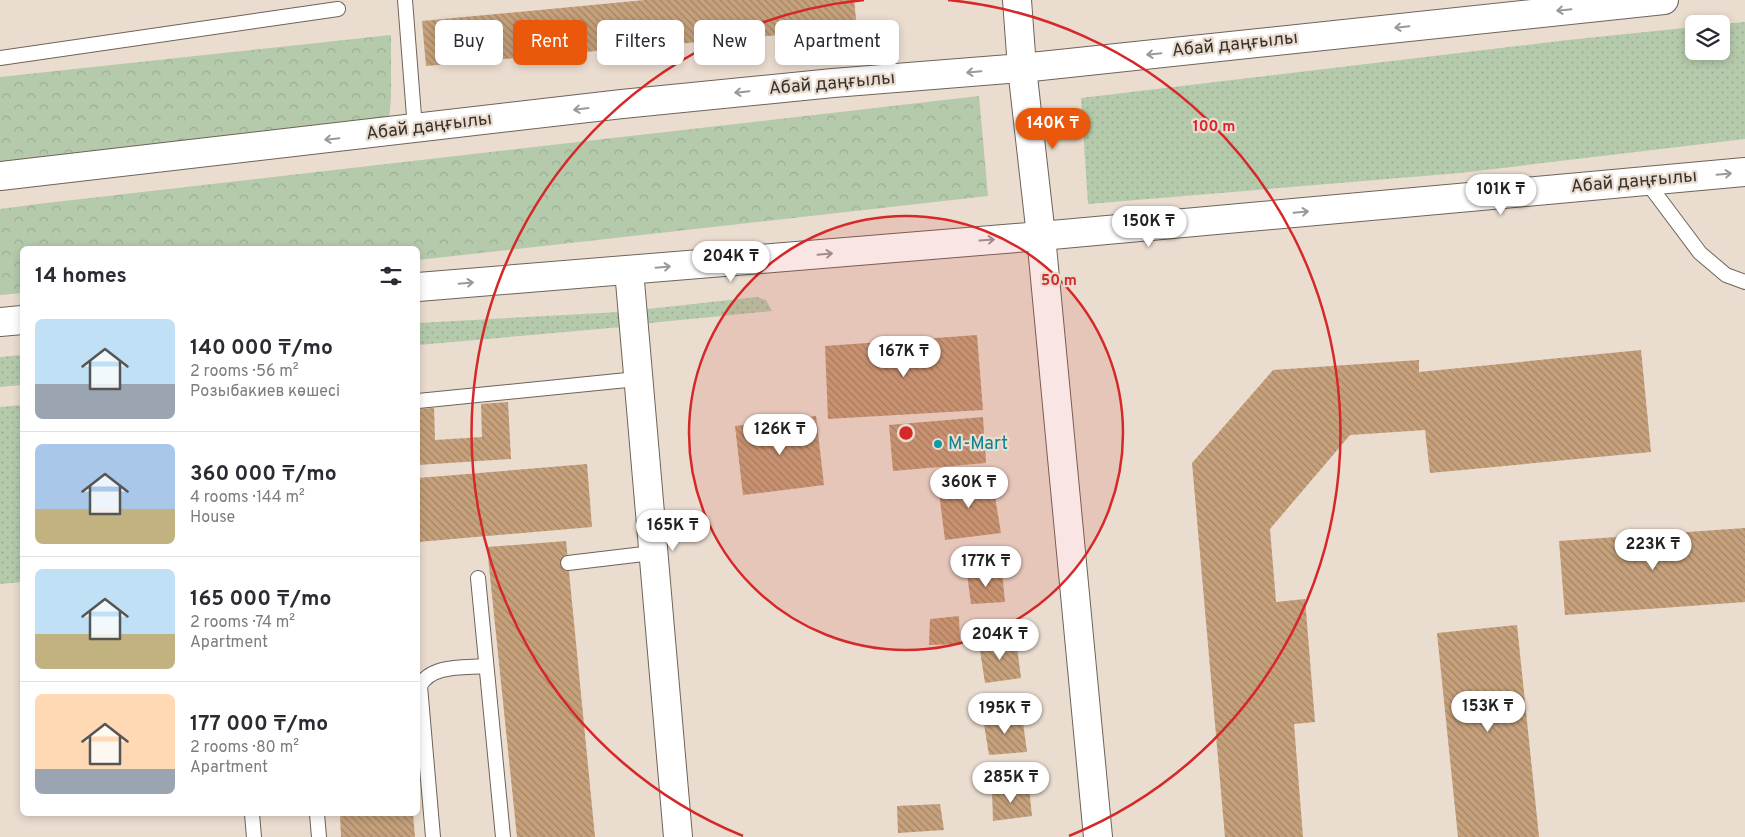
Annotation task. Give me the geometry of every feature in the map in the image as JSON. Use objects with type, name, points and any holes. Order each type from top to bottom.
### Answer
[{"type":"main road","points":[[1017,0],[1022,68],[1041,236],[1098,837]]},
{"type":"main road","name":"Абай даңғылы","points":[[0,176],[415,130],[651,101],[833,83],[1022,68],[1654,0]]},
{"type":"main road","name":"Абай даңғылы","points":[[420,287],[1041,236],[1745,172]]},
{"type":"main road","points":[[628,270],[678,837]]},
{"type":"main road","points":[[0,322],[20,320]]},
{"type":"lane","points":[[406,0],[415,130]]},
{"type":"lane","points":[[0,58],[338,9]]},
{"type":"lane","points":[[1646,181],[1700,253],[1726,275],[1745,282]]},
{"type":"lane","points":[[420,401],[637,379]]},
{"type":"lane","points":[[568,563],[652,553]]},
{"type":"lane","points":[[478,578],[503,837]]},
{"type":"lane","points":[[433,837],[420,686],[424,678],[431,672],[486,666]]},
{"type":"lane","points":[[252,816],[254,837]]},
{"type":"lane","points":[[317,816],[319,837]]},
{"type":"green space","points":[[1745,22],[1745,139],[1460,173],[1088,204],[1081,98],[1685,28],[1685,60],[1730,60],[1730,23]]},
{"type":"green space","points":[[391,35],[389,120],[0,167],[0,77]]},
{"type":"green space","points":[[979,96],[988,196],[420,260],[420,246],[20,246],[20,293],[0,295],[0,209]]},
{"type":"green space","points":[[757,297],[766,300],[772,311],[640,324],[639,310]]},
{"type":"green space","points":[[620,312],[622,327],[420,345],[420,323]]},
{"type":"green space","points":[[20,355],[20,385],[0,387],[0,357]]},
{"type":"green space","points":[[20,405],[20,582],[0,584],[0,407]]},
{"type":"building","points":[[645,0],[854,0],[856,20],[775,20],[775,35],[765,36],[765,20],[694,20],[694,42],[684,43],[684,20],[597,20],[597,51],[587,52],[587,20],[513,20],[513,58],[503,59],[503,20],[435,20],[435,65],[437,65],[426,66],[422,21]]},
{"type":"building","points":[[977,335],[983,410],[828,419],[825,346]]},
{"type":"building","points":[[1641,350],[1651,452],[1430,473],[1425,430],[1350,435],[1270,529],[1276,602],[1305,599],[1315,722],[1294,724],[1303,837],[1225,837],[1192,463],[1273,370],[1419,360],[1419,372]]},
{"type":"building","points":[[508,402],[511,459],[420,465],[420,409],[434,408],[435,440],[482,437],[481,404]]},
{"type":"building","points":[[816,416],[824,485],[743,495],[735,426]]},
{"type":"building","name":"M-Mart","points":[[983,417],[986,463],[893,471],[889,425]]},
{"type":"building","points":[[587,464],[592,527],[420,542],[420,478]]},
{"type":"building","points":[[992,479],[1001,533],[945,540],[938,485]]},
{"type":"building","points":[[1745,528],[1745,602],[1565,615],[1559,541]]},
{"type":"building","points":[[566,541],[595,837],[517,837],[487,547]]},
{"type":"building","points":[[1002,571],[1005,602],[971,604],[967,574]]},
{"type":"building","points":[[959,616],[960,644],[929,645],[930,619]]},
{"type":"building","points":[[1517,625],[1539,837],[1458,837],[1437,633]]},
{"type":"building","points":[[1016,639],[1021,678],[985,683],[979,644]]},
{"type":"building","points":[[1022,715],[1027,752],[989,755],[983,718]]},
{"type":"building","points":[[1029,787],[1032,816],[993,821],[992,791]]},
{"type":"building","points":[[940,804],[944,830],[898,833],[897,806]]},
{"type":"building","points":[[340,816],[413,816],[415,837],[341,837]]},
{"type":"place","name":"M-Mart","points":[[938,444]]}]
